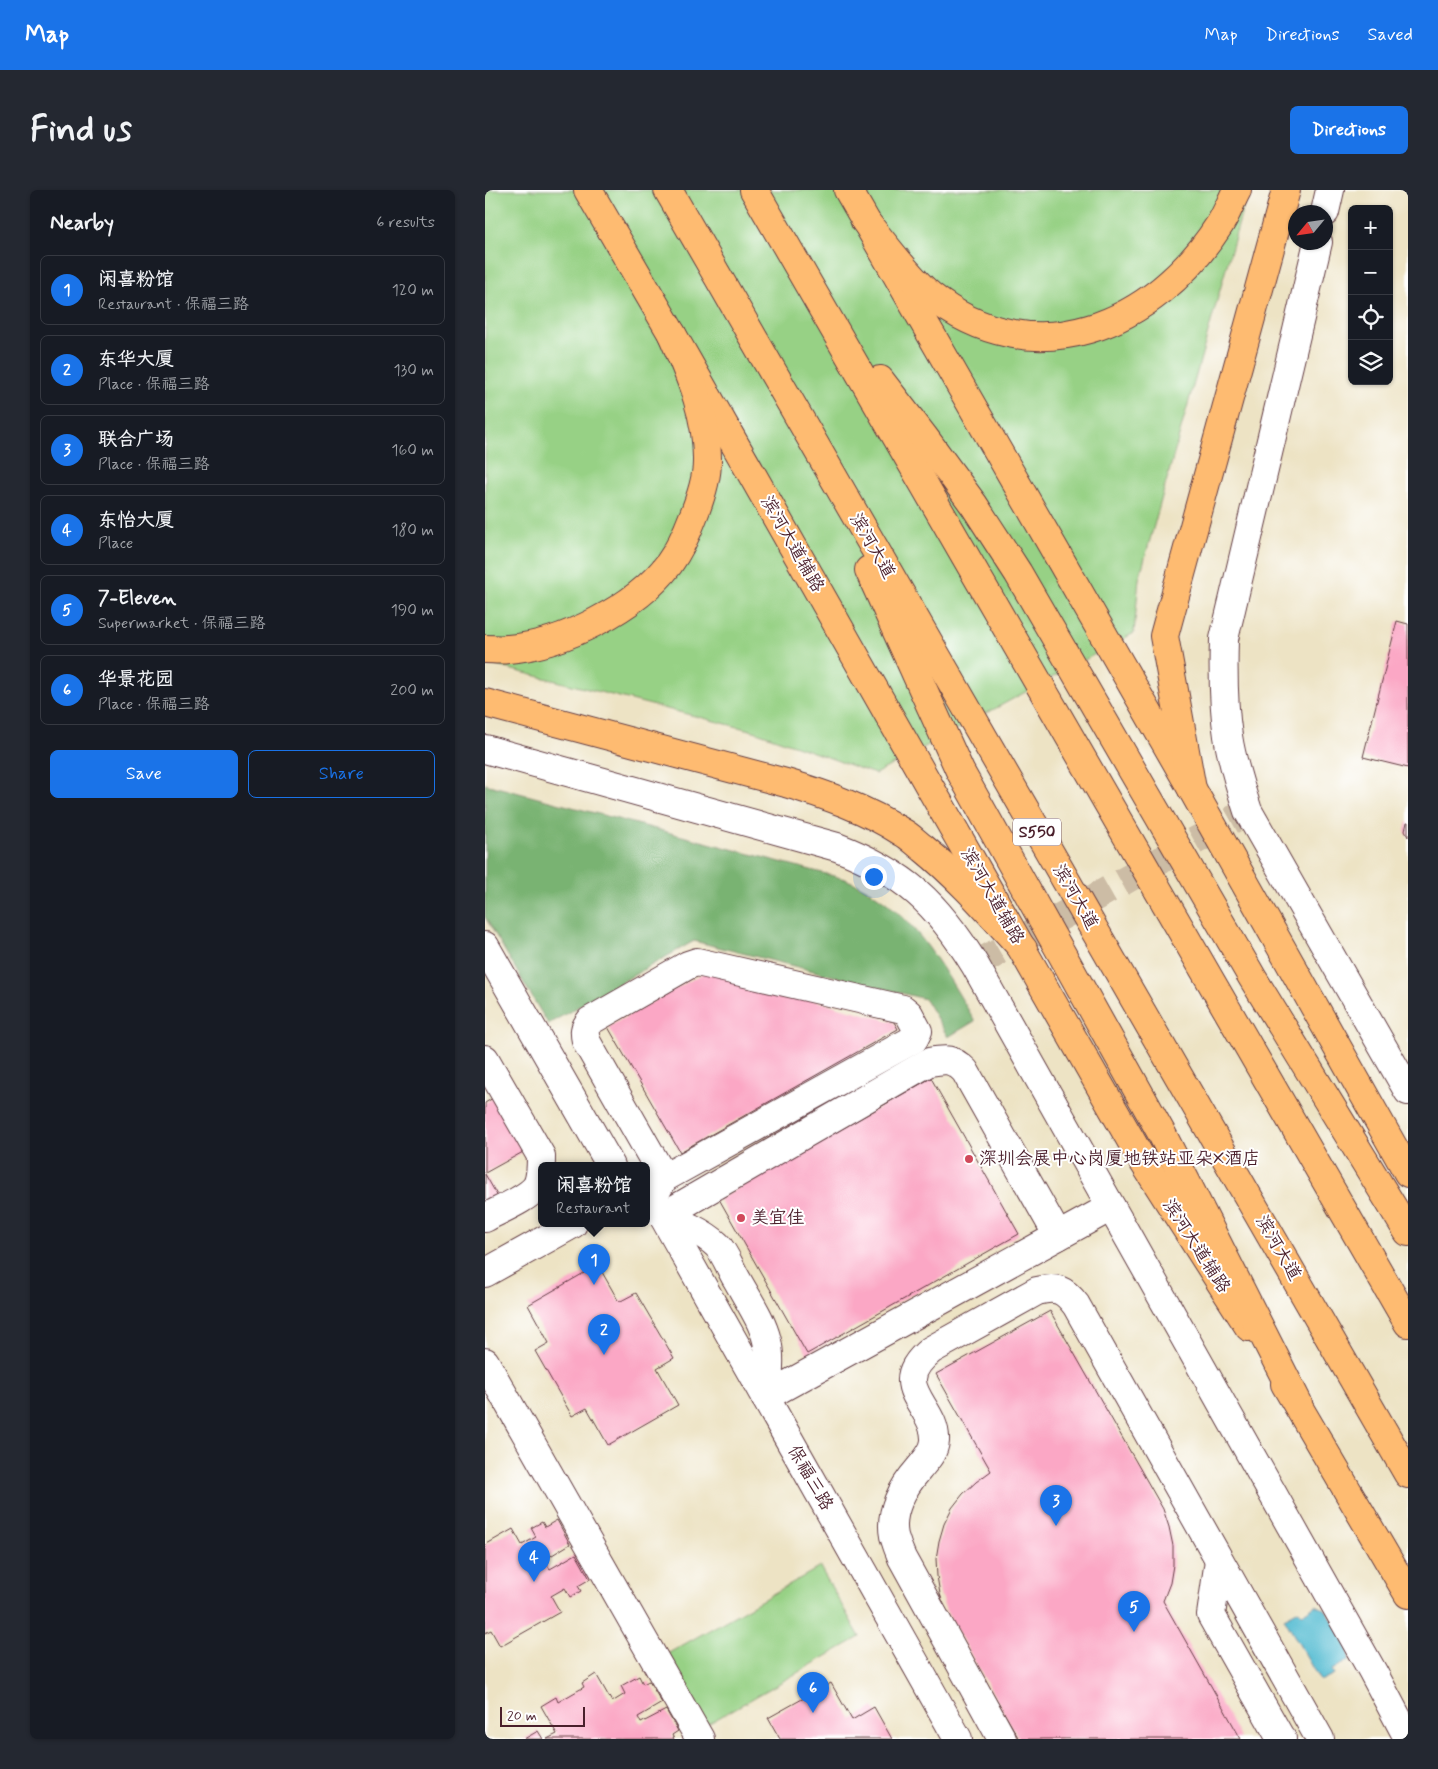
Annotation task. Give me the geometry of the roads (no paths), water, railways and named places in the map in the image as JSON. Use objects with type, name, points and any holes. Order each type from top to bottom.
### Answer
[{"type":"main road","name":"滨河大道辅路","points":[[588,190],[672,334],[1141,1158],[1298,1403],[1408,1594]]},
{"type":"main road","name":"滨河大道","points":[[667,190],[1408,1474]]},
{"type":"main road","points":[[754,190],[1408,1323]]},
{"type":"main road","points":[[847,190],[1192,789],[1408,1174]]},
{"type":"main road","points":[[865,221],[929,294],[952,310],[1000,332],[1055,336],[1079,332],[1106,324],[1131,311],[1155,295],[1197,254],[1220,223],[1237,190]]},
{"type":"main road","points":[[1192,789],[1165,636],[1286,190]]},
{"type":"main road","points":[[819,302],[925,437],[974,505],[1018,572],[1252,977],[1408,1232]]},
{"type":"main road","points":[[485,649],[509,650],[549,641],[582,629],[615,612],[645,590],[669,564],[686,534],[698,505],[707,464],[706,430],[697,395],[672,334]]},
{"type":"main road","points":[[794,410],[960,771],[1162,1134],[1298,1403]]},
{"type":"main road","points":[[485,702],[786,783],[829,796],[864,811],[903,832],[939,861],[1023,949]]},
{"type":"street","points":[[1327,205],[1331,190]]},
{"type":"street","points":[[1316,250],[1224,639],[1225,708],[1228,736],[1236,775],[1248,811],[1408,1091]]},
{"type":"street","points":[[485,749],[837,847],[862,856],[920,893],[941,915],[959,938],[975,965],[1373,1672],[1408,1738]]},
{"type":"street","points":[[485,946],[609,1162]]},
{"type":"street","points":[[653,1206],[664,1178],[914,1039],[918,1032],[909,1014],[903,1009],[697,962],[687,965],[590,1021],[585,1026],[586,1041],[664,1178]]},
{"type":"street","points":[[485,1059],[541,1156],[541,1162]]},
{"type":"street","points":[[653,1206],[929,1062],[944,1059],[956,1062],[965,1071],[1058,1236]]},
{"type":"street","points":[[485,1218],[525,1196],[536,1187],[538,1181]]},
{"type":"street","name":"保福三路","points":[[653,1206],[765,1397],[958,1739]]},
{"type":"street","points":[[765,1397],[1111,1207]]},
{"type":"street","points":[[485,1273],[568,1227]]},
{"type":"street","points":[[1002,1739],[902,1558],[894,1535],[895,1512],[902,1490],[931,1454],[935,1441],[933,1427],[915,1393],[912,1380],[913,1368],[919,1359],[931,1350],[1037,1291],[1050,1288],[1061,1290],[1076,1305],[1321,1739]]},
{"type":"street","points":[[485,1362],[700,1739]]},
{"type":"street","points":[[1219,1560],[1211,1615],[1282,1739]]},
{"type":"water","points":[[1316,1605],[1326,1610],[1348,1645],[1349,1660],[1332,1670],[1334,1674],[1320,1681],[1284,1618],[1299,1610],[1302,1614]]},
{"type":"tunnel","points":[[975,965],[1248,811]]},
{"type":"place","name":"深圳会展中心岗厦地铁站亚朵X酒店","points":[[969,1159]]},
{"type":"place","name":"美宜佳","points":[[741,1218]]},
{"type":"place","name":"闲喜粉馆","points":[[594,1285]]},
{"type":"place","name":"东华大厦","points":[[604,1355]]},
{"type":"place","name":"联合广场","points":[[1056,1526]]},
{"type":"place","name":"东怡大厦","points":[[534,1582]]},
{"type":"place","name":"7-Eleven","points":[[1134,1632]]},
{"type":"place","name":"华景花园","points":[[813,1713]]}]
